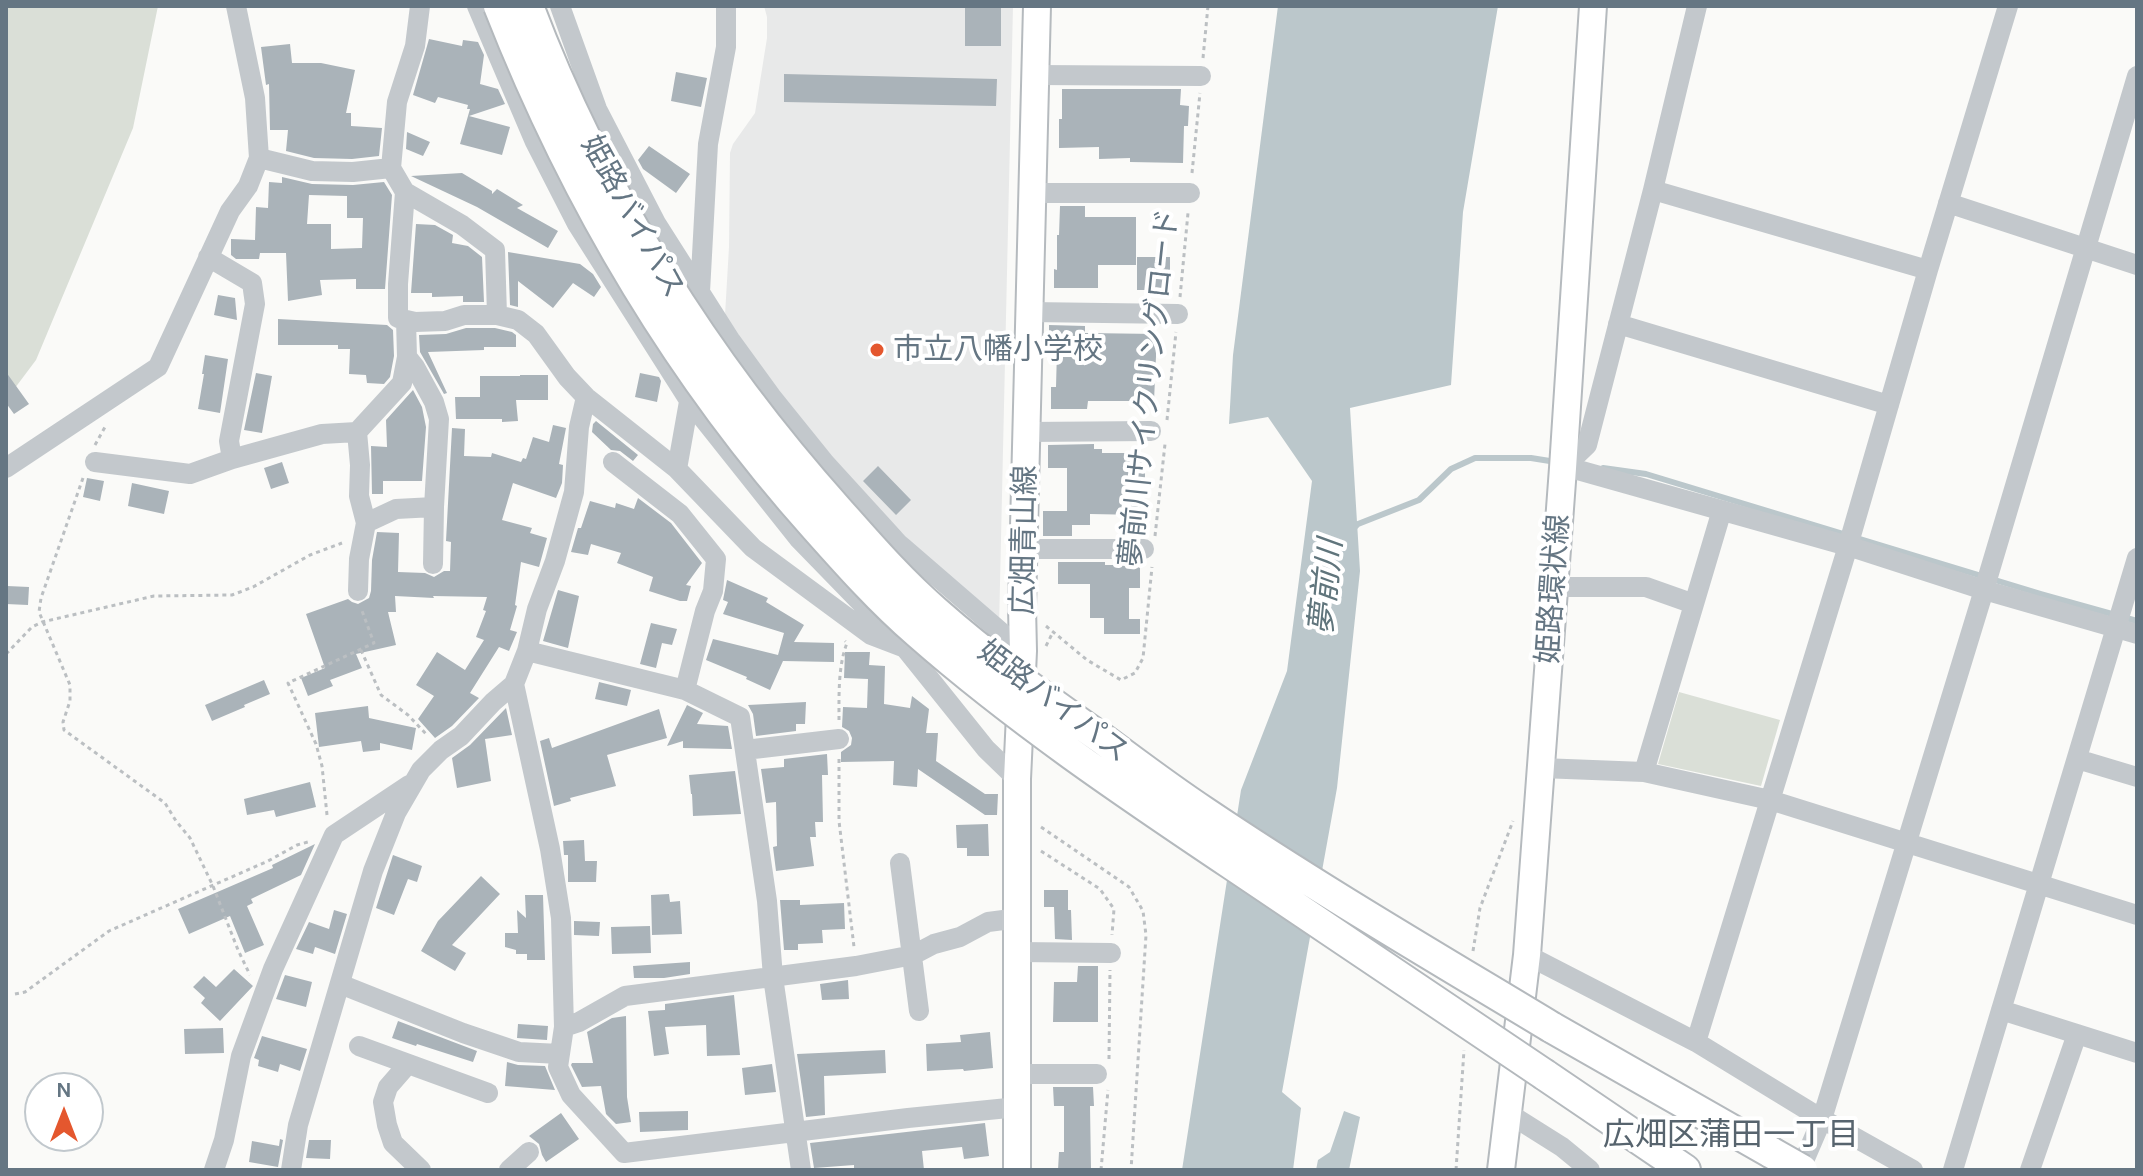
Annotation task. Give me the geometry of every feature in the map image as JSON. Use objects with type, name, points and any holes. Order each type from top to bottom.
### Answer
[{"type":"highway","name":"姫路バイパス","points":[[499,6],[542,109],[579,185],[666,333],[723,415],[781,490],[848,565],[915,631],[1099,775],[1685,1170]]},
{"type":"highway","name":"姫路バイパス","points":[[528,6],[603,172],[688,318],[747,401],[806,475],[933,610],[1004,668],[1203,812],[1551,1027],[1801,1170]]},
{"type":"main road","name":"広畑青山線","points":[[1017,1170],[1019,918],[1028,831],[1017,779],[1035,648],[1022,607],[1037,6]]},
{"type":"main road","name":"姫路環状線","points":[[1501,1170],[1527,955],[1555,587],[1593,6]]},
{"type":"street","points":[[6,468],[158,367],[230,211],[248,186],[259,158],[255,98],[236,6]]},
{"type":"street","points":[[420,6],[415,46],[397,102],[391,168],[405,192],[462,225],[495,250],[497,315]]},
{"type":"street","points":[[477,6],[535,142],[577,224],[690,402],[799,539],[905,648],[986,749],[1017,779]]},
{"type":"street","points":[[560,6],[597,109],[656,223],[731,341],[771,396],[898,543],[1035,648]]},
{"type":"street","points":[[677,469],[690,402],[708,144],[726,47],[726,6]]},
{"type":"street","points":[[1563,468],[1587,445],[1697,6]]},
{"type":"street","points":[[1696,1042],[1855,523],[1948,203],[2000,8]]},
{"type":"street","points":[[1036,75],[1201,76]]},
{"type":"street","points":[[1801,1170],[1822,1119],[1991,568],[2137,76]]},
{"type":"street","points":[[259,158],[312,171],[353,172],[391,168]]},
{"type":"street","points":[[1653,190],[1928,270]]},
{"type":"street","points":[[405,192],[398,318],[415,322],[445,321],[464,315],[497,315],[518,320],[536,334],[567,377],[586,397],[677,469],[753,548],[871,635],[905,648]]},
{"type":"street","points":[[1033,193],[1190,193]]},
{"type":"street","points":[[1948,203],[2137,265]]},
{"type":"street","points":[[208,257],[252,283],[255,304],[229,441],[232,459]]},
{"type":"street","points":[[1030,312],[1178,314]]},
{"type":"street","points":[[94,457],[190,474],[322,434],[357,432],[402,383],[407,357],[406,320]]},
{"type":"street","points":[[1618,324],[1889,405]]},
{"type":"street","points":[[407,357],[434,402],[439,419],[433,564]]},
{"type":"street","points":[[291,1170],[298,1125],[373,871],[396,813],[421,770],[514,684],[527,651],[574,492],[579,427],[586,397]]},
{"type":"street","points":[[1028,432],[1151,431]]},
{"type":"street","points":[[357,432],[359,496],[365,530],[359,559],[358,591]]},
{"type":"street","points":[[613,462],[680,514],[716,559],[713,591],[685,690]]},
{"type":"street","points":[[1563,468],[1848,546],[1984,590],[2137,634]]},
{"type":"street","points":[[365,530],[396,509],[434,507]]},
{"type":"street","points":[[1644,772],[1722,510]]},
{"type":"street","points":[[1024,549],[1150,552]]},
{"type":"street","points":[[1953,1170],[2137,558]]},
{"type":"street","points":[[1555,587],[1646,587],[1694,604]]},
{"type":"street","points":[[527,651],[685,690],[740,717],[801,1170]]},
{"type":"street","points":[[514,684],[550,849],[561,918],[564,1027],[558,1067],[571,1095],[624,1153],[640,1160],[797,1132],[1018,1107]]},
{"type":"street","points":[[745,750],[839,739]]},
{"type":"street","points":[[2077,759],[2137,777]]},
{"type":"street","points":[[1541,768],[1644,772],[1770,800],[2137,915]]},
{"type":"street","points":[[219,1169],[241,1056],[265,990],[334,835],[412,783]]},
{"type":"street","points":[[900,863],[919,1011]]},
{"type":"street","points":[[564,1027],[625,996],[856,966],[913,955],[934,944],[960,937],[988,922],[1019,918]]},
{"type":"street","points":[[1018,952],[1111,953]]},
{"type":"street","points":[[1527,955],[1696,1042],[1913,1170]]},
{"type":"street","points":[[340,984],[519,1052],[560,1054]]},
{"type":"street","points":[[2001,1010],[2137,1053]]},
{"type":"street","points":[[2030,1170],[2077,1034]]},
{"type":"street","points":[[359,1046],[488,1093]]},
{"type":"street","points":[[408,1064],[388,1087],[383,1102],[393,1143],[421,1170]]},
{"type":"street","points":[[1018,1074],[1105,1071]]},
{"type":"street","points":[[1508,1113],[1562,1147],[1590,1170]]},
{"type":"street","points":[[509,1170],[529,1152]]},
{"type":"path","name":"夢前川サイクリングロード","points":[[1022,607],[1087,660],[1121,680],[1135,673],[1143,658],[1150,552],[1178,314],[1208,6]]},
{"type":"path","points":[[94,457],[117,393]]},
{"type":"path","points":[[83,479],[41,598],[39,612],[70,685],[64,730],[165,803],[190,838],[238,950],[253,979],[265,990]]},
{"type":"path","points":[[6,654],[32,627],[42,622],[154,596],[232,595],[253,587],[310,555],[352,540],[365,530]]},
{"type":"path","points":[[15,994],[25,992],[109,931],[268,861],[297,845],[334,835],[327,818],[322,766],[316,744],[288,683],[374,643],[362,614],[358,591]]},
{"type":"path","points":[[846,616],[831,622],[847,643],[843,653],[839,699],[839,821],[856,966]]},
{"type":"path","points":[[1035,648],[1053,632]]},
{"type":"path","points":[[361,650],[381,695],[408,715],[441,750]]},
{"type":"path","points":[[1472,960],[1480,908],[1516,815]]},
{"type":"path","points":[[1028,831],[1100,889],[1114,909],[1101,1170]]},
{"type":"path","points":[[1028,831],[1129,887],[1143,911],[1146,935],[1131,1170]]},
{"type":"path","points":[[1456,1170],[1465,1038]]},
{"type":"shaded area","points":[[6,6],[158,6],[133,128],[36,360],[6,400]]},
{"type":"shaded area","name":"市立八幡小学校","points":[[764,6],[1013,6],[999,628],[841,470],[772,385],[725,315],[730,153],[755,113],[767,38]]},
{"type":"shaded area","points":[[1679,692],[1780,720],[1761,786],[1658,764]]},
{"type":"water","name":"夢前川","points":[[1278,6],[1498,6],[1463,212],[1451,385],[1350,408],[1360,571],[1337,788],[1282,1092],[1301,1108],[1293,1170],[1182,1170],[1241,790],[1287,671],[1312,481],[1268,417],[1229,424],[1233,355]]},
{"type":"water","points":[[1344,1111],[1360,1117],[1349,1170],[1316,1170],[1318,1160],[1330,1152]]},
{"type":"building","points":[[965,6],[1001,6],[1001,46],[965,46]]},
{"type":"building","points":[[429,39],[462,46],[463,40],[478,42],[484,55],[480,84],[498,89],[505,104],[469,116],[510,127],[502,155],[460,144],[470,109],[467,109],[468,105],[438,97],[435,103],[413,95]]},
{"type":"building","points":[[290,44],[292,63],[321,63],[355,70],[346,113],[351,113],[351,126],[382,128],[379,156],[314,158],[286,151],[288,130],[270,130],[269,84],[266,85],[261,47]]},
{"type":"building","points":[[676,72],[707,78],[701,107],[671,101]]},
{"type":"building","points":[[784,74],[997,79],[996,106],[784,102]]},
{"type":"building","points":[[1062,89],[1181,89],[1180,105],[1189,106],[1188,126],[1184,126],[1183,163],[1130,162],[1130,158],[1099,159],[1099,147],[1059,148]]},
{"type":"building","points":[[407,132],[430,142],[423,156],[406,149]]},
{"type":"building","points":[[649,146],[690,174],[676,193],[643,169],[638,160]]},
{"type":"building","points":[[462,173],[492,191],[492,194],[497,189],[523,205],[517,208],[558,231],[548,248],[477,207],[411,176]]},
{"type":"building","points":[[282,177],[312,184],[384,182],[392,195],[385,289],[356,289],[356,279],[320,280],[322,295],[288,301],[286,253],[260,253],[259,259],[236,259],[231,255],[231,239],[255,240],[256,207],[268,208],[269,182],[282,183]],"holes":[[[309,195],[347,196],[347,218],[363,218],[362,248],[331,249],[331,224],[307,224]]]},
{"type":"building","points":[[1060,206],[1085,206],[1085,217],[1136,217],[1136,265],[1098,265],[1098,288],[1054,288]]},
{"type":"building","points":[[416,224],[435,225],[453,235],[452,243],[468,246],[482,257],[484,302],[463,302],[463,296],[432,297],[432,293],[411,293]]},
{"type":"building","points":[[508,252],[580,264],[593,274],[601,287],[594,297],[573,283],[553,308],[518,281],[518,307],[510,305]]},
{"type":"building","points":[[1137,257],[1170,257],[1170,290],[1137,290]]},
{"type":"building","points":[[218,295],[235,298],[237,320],[214,315]]},
{"type":"building","points":[[278,319],[387,325],[393,330],[394,356],[390,377],[384,384],[367,383],[366,375],[349,374],[350,349],[338,349],[338,345],[278,345]]},
{"type":"building","points":[[1049,325],[1085,326],[1085,333],[1157,334],[1154,401],[1088,401],[1087,409],[1051,409],[1051,387],[1056,387],[1057,350],[1049,349]]},
{"type":"building","points":[[466,328],[495,328],[512,332],[516,335],[516,347],[428,352],[447,393],[444,394],[420,352],[419,335],[446,334]]},
{"type":"building","points":[[205,355],[228,359],[220,413],[198,409]]},
{"type":"building","points":[[6,372],[29,404],[14,414],[6,403]]},
{"type":"building","points":[[256,373],[272,376],[262,433],[244,430]]},
{"type":"building","points":[[640,373],[659,377],[657,402],[635,397]]},
{"type":"building","points":[[548,375],[548,400],[516,400],[518,421],[456,419],[455,397],[480,397],[480,376]]},
{"type":"building","points":[[413,390],[422,407],[426,427],[422,481],[383,481],[383,494],[372,494],[371,446],[387,447],[386,420]]},
{"type":"building","points":[[596,421],[638,455],[633,461],[620,451],[611,450],[592,432]]},
{"type":"building","points":[[553,425],[566,428],[559,464],[563,465],[562,483],[556,498],[513,483],[502,520],[532,528],[530,533],[547,538],[539,567],[521,562],[517,606],[510,630],[517,632],[509,651],[499,647],[470,693],[479,698],[452,726],[435,738],[418,719],[434,696],[416,685],[437,652],[465,670],[484,640],[476,637],[486,611],[483,610],[487,597],[433,596],[395,596],[396,612],[388,612],[396,645],[356,654],[362,668],[330,680],[333,686],[308,696],[301,678],[325,668],[306,614],[348,599],[358,604],[369,598],[377,532],[399,533],[398,572],[425,573],[434,577],[450,571],[451,542],[446,541],[452,428],[465,429],[464,456],[491,457],[492,453],[521,462],[523,458],[526,459],[533,437],[549,442]]},
{"type":"building","points":[[1094,444],[1094,449],[1102,449],[1102,453],[1145,453],[1141,515],[1090,514],[1090,525],[1072,525],[1072,536],[1043,536],[1043,511],[1067,511],[1067,468],[1048,468],[1048,445]]},
{"type":"building","points":[[282,462],[289,483],[271,489],[264,468]]},
{"type":"building","points":[[878,466],[911,500],[896,515],[863,481]]},
{"type":"building","points":[[87,478],[104,481],[100,501],[83,497]]},
{"type":"building","points":[[132,483],[169,491],[164,514],[128,506]]},
{"type":"building","points":[[638,498],[671,523],[702,563],[686,585],[691,586],[687,601],[649,591],[653,577],[617,563],[621,553],[591,544],[588,555],[571,552],[590,501],[615,508],[616,503],[634,509]]},
{"type":"building","points":[[1058,562],[1140,565],[1140,588],[1129,588],[1129,619],[1140,619],[1140,634],[1104,634],[1104,618],[1090,618],[1090,584],[1058,584]]},
{"type":"building","points":[[727,580],[768,598],[766,602],[804,625],[794,642],[834,643],[834,662],[783,661],[770,690],[706,660],[713,639],[778,655],[784,633],[723,614],[728,602],[723,600]]},
{"type":"building","points":[[7,586],[29,587],[28,605],[6,604]]},
{"type":"building","points":[[558,590],[579,596],[568,648],[543,641]]},
{"type":"building","points":[[651,623],[677,629],[672,645],[662,643],[656,668],[640,664]]},
{"type":"building","points":[[845,652],[870,652],[869,665],[885,666],[884,704],[910,708],[912,696],[929,709],[926,733],[938,733],[936,761],[985,794],[998,794],[997,815],[985,815],[918,769],[917,787],[893,785],[894,761],[841,762],[841,752],[851,745],[852,738],[849,731],[842,727],[843,707],[867,708],[868,679],[844,678]]},
{"type":"building","points":[[264,680],[270,694],[212,721],[205,705]]},
{"type":"building","points":[[599,682],[631,690],[627,706],[595,699]]},
{"type":"building","points":[[806,702],[805,724],[796,724],[796,731],[756,736],[753,714],[748,705]]},
{"type":"building","points":[[687,705],[703,713],[697,724],[728,726],[732,749],[683,748],[683,741],[667,746]]},
{"type":"building","points":[[368,706],[369,718],[416,728],[412,750],[380,743],[380,750],[363,752],[361,741],[319,747],[315,713]]},
{"type":"building","points":[[506,708],[512,735],[485,739],[491,781],[457,788],[452,758],[470,745]]},
{"type":"building","points":[[659,709],[667,738],[607,755],[616,786],[570,798],[571,801],[554,806],[540,741],[549,738],[552,748]]},
{"type":"building","points":[[827,754],[828,775],[822,775],[823,822],[815,822],[816,837],[810,837],[814,866],[776,871],[773,847],[777,846],[776,802],[766,803],[761,769],[784,767],[784,759]]},
{"type":"building","points":[[735,771],[741,814],[693,816],[689,775]]},
{"type":"building","points":[[310,782],[316,807],[276,817],[274,810],[247,815],[244,799]]},
{"type":"building","points":[[988,824],[989,856],[967,856],[967,848],[957,848],[956,825]]},
{"type":"building","points":[[584,840],[585,861],[597,861],[596,882],[568,882],[568,855],[564,855],[563,841]]},
{"type":"building","points":[[315,844],[301,875],[251,899],[253,903],[247,906],[264,945],[245,953],[230,916],[189,934],[178,909],[273,868],[272,865]]},
{"type":"building","points":[[393,855],[422,866],[417,882],[408,879],[394,915],[376,908]]},
{"type":"building","points":[[481,876],[500,894],[452,945],[466,953],[455,971],[421,951],[438,921]]},
{"type":"building","points":[[1044,890],[1068,890],[1072,940],[1055,939],[1054,907],[1044,907]]},
{"type":"building","points":[[669,894],[670,902],[680,901],[682,934],[652,935],[651,895]]},
{"type":"building","points":[[525,895],[543,895],[545,960],[527,960],[527,954],[516,954],[516,950],[505,947],[505,933],[518,933],[517,910],[526,918]]},
{"type":"building","points":[[780,900],[800,900],[800,905],[844,903],[845,929],[822,930],[823,943],[798,944],[798,950],[784,950]]},
{"type":"building","points":[[334,910],[347,914],[335,954],[315,947],[313,954],[296,949],[309,922],[329,929]]},
{"type":"building","points":[[574,921],[600,922],[599,936],[574,935]]},
{"type":"building","points":[[650,926],[651,953],[612,954],[611,927]]},
{"type":"building","points":[[690,962],[690,974],[634,978],[633,966]]},
{"type":"building","points":[[1078,966],[1098,966],[1098,1022],[1053,1022],[1054,982],[1077,982]]},
{"type":"building","points":[[234,969],[253,986],[220,1021],[201,1003],[205,998],[193,987],[204,976],[216,987]]},
{"type":"building","points":[[285,975],[312,982],[306,1007],[276,999]]},
{"type":"building","points":[[848,980],[849,999],[822,1000],[820,984]]},
{"type":"building","points":[[734,995],[740,1055],[707,1056],[706,1025],[665,1027],[669,1054],[654,1056],[648,1011],[665,1010],[665,1004]]},
{"type":"building","points":[[626,1016],[627,1097],[631,1122],[616,1124],[606,1114],[601,1086],[582,1087],[571,1065],[593,1063],[587,1032],[612,1018]]},
{"type":"building","points":[[398,1021],[477,1051],[473,1062],[392,1038]]},
{"type":"building","points":[[518,1024],[548,1026],[547,1040],[517,1038]]},
{"type":"building","points":[[223,1028],[224,1053],[185,1054],[184,1029]]},
{"type":"building","points":[[990,1032],[993,1068],[927,1071],[926,1044],[961,1042],[960,1035]]},
{"type":"building","points":[[262,1036],[307,1049],[300,1071],[280,1064],[278,1072],[258,1066],[259,1060],[254,1058]]},
{"type":"building","points":[[885,1050],[886,1073],[824,1076],[825,1115],[806,1117],[797,1054]]},
{"type":"building","points":[[507,1062],[545,1066],[555,1090],[505,1086]]},
{"type":"building","points":[[772,1064],[776,1092],[745,1095],[742,1068]]},
{"type":"building","points":[[1053,1087],[1093,1087],[1094,1106],[1090,1106],[1091,1170],[1058,1170],[1059,1152],[1064,1152],[1064,1106],[1054,1106]]},
{"type":"building","points":[[688,1111],[688,1130],[640,1132],[639,1112]]},
{"type":"building","points":[[561,1113],[579,1139],[546,1162],[539,1144],[529,1136]]},
{"type":"building","points":[[985,1123],[989,1156],[964,1159],[962,1147],[922,1151],[924,1170],[854,1170],[854,1165],[814,1168],[810,1143]]},
{"type":"building","points":[[280,1139],[283,1140],[278,1167],[249,1162],[252,1141],[279,1146]]},
{"type":"building","points":[[309,1140],[331,1140],[330,1159],[306,1158]]},
{"type":"waterway","name":"夢前川","points":[[1353,529],[1358,524],[1419,500],[1451,469],[1475,458],[1531,458],[1556,462]]},
{"type":"waterway","points":[[1603,468],[1646,474],[2137,621]]},
{"type":"place","name":"市立八幡小学校","points":[[877,350]]},
{"type":"district","name":"広畑区蒲田一丁目","points":[[1731,1136]]}]
